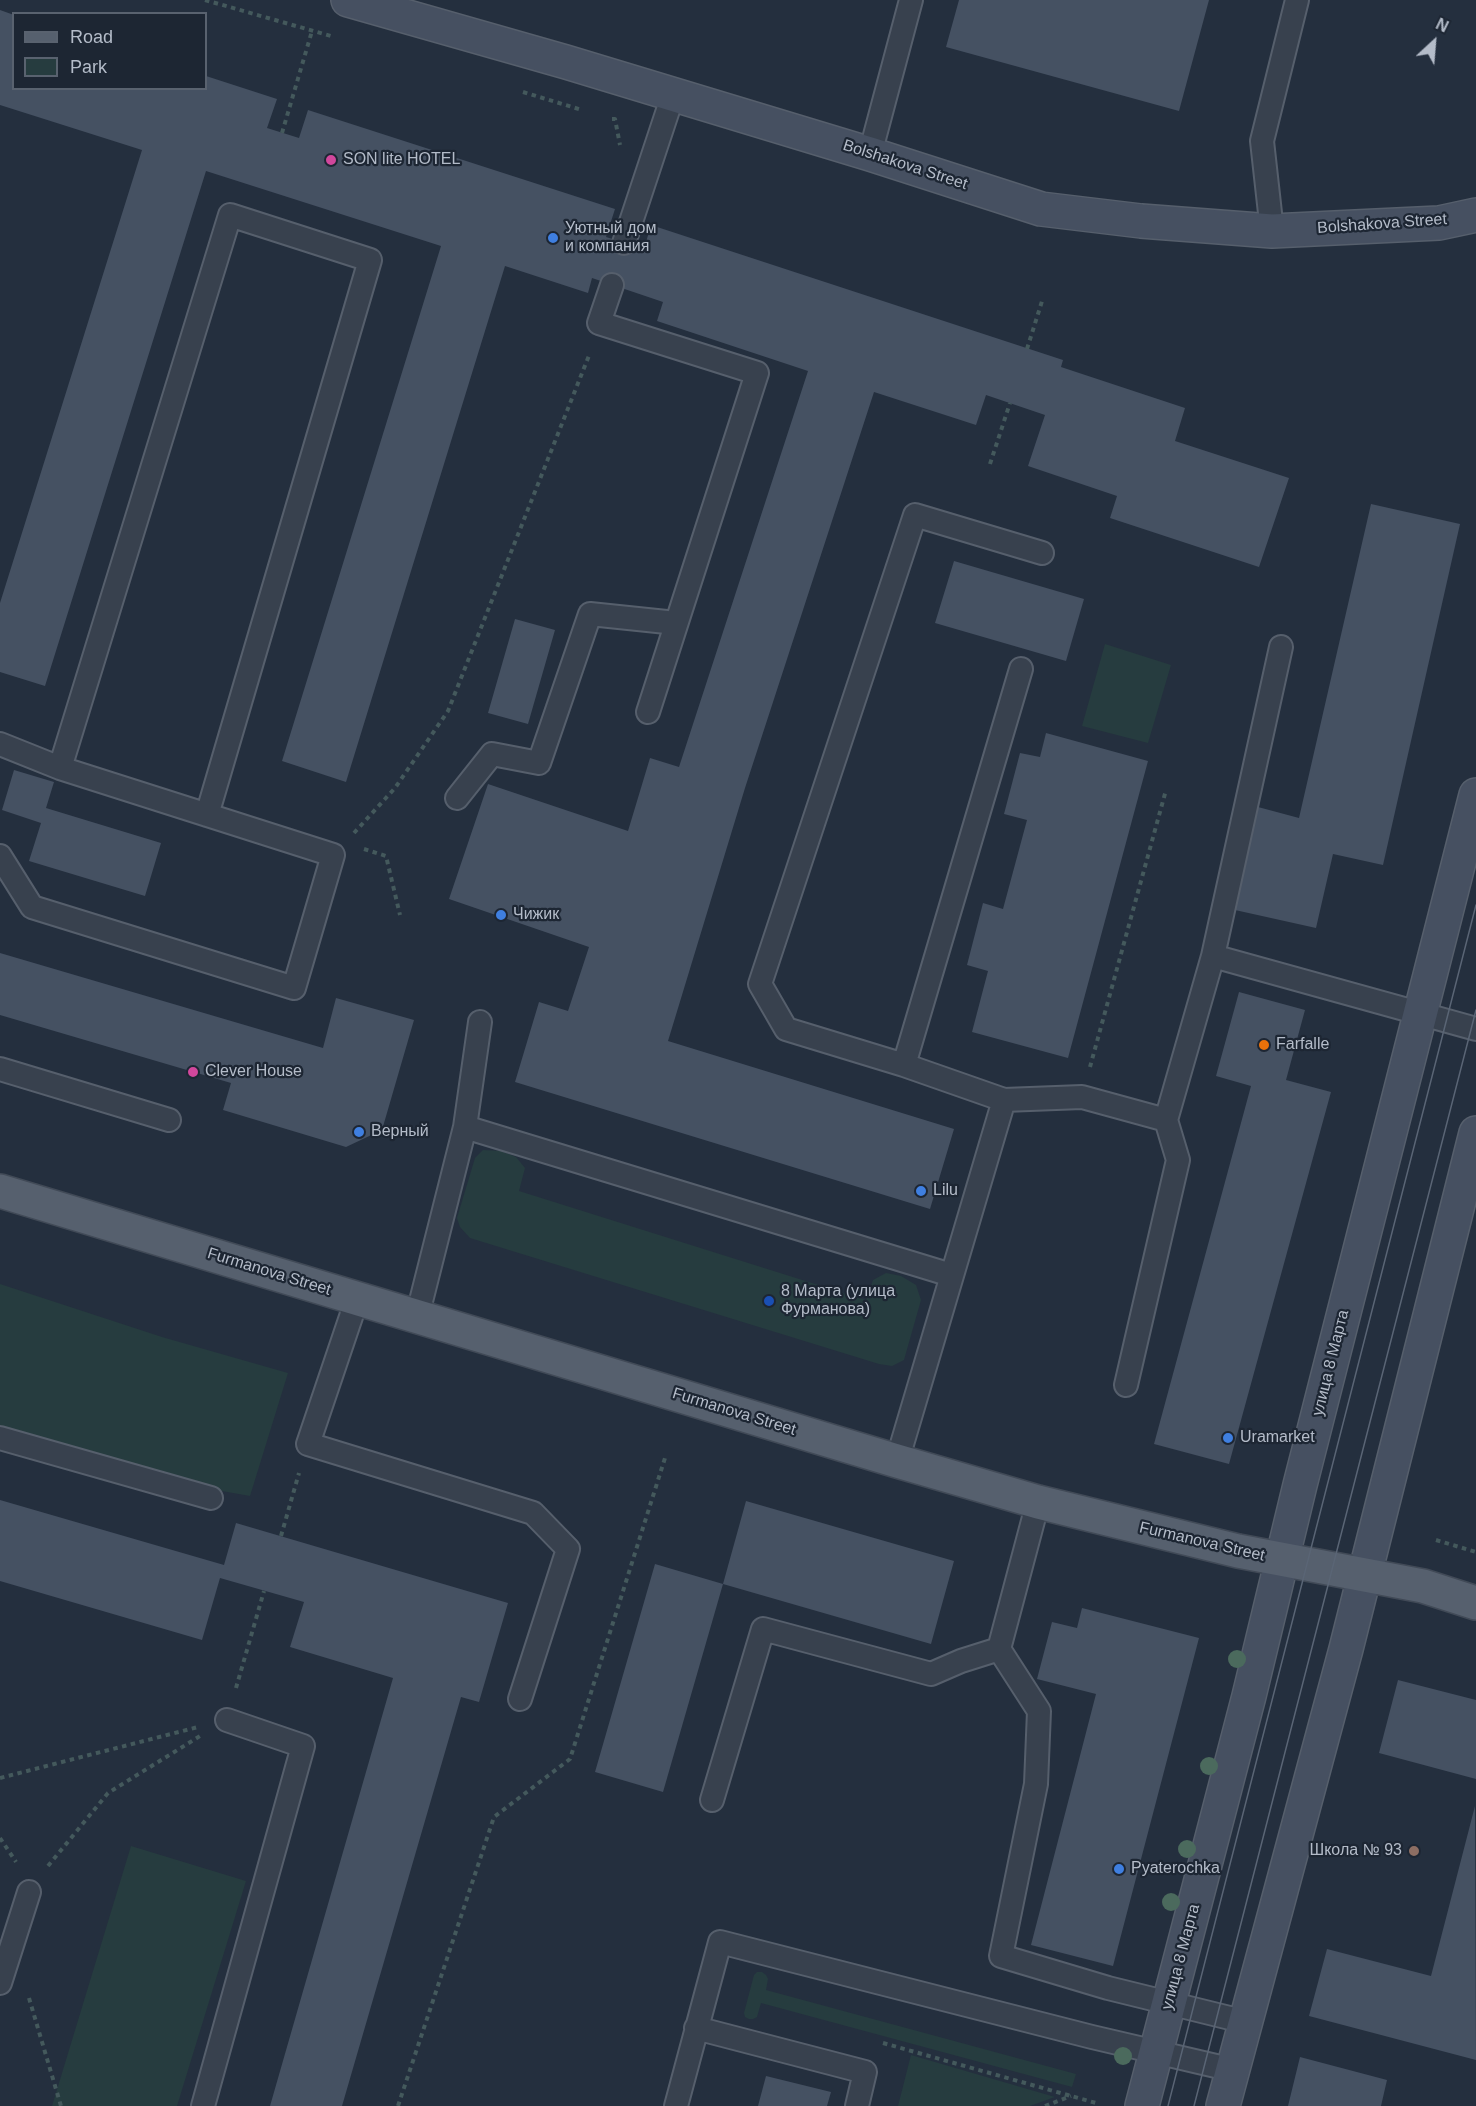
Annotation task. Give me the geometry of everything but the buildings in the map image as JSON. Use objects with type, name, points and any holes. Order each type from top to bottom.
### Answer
[{"type":"main road","name":"Bolshakova Street","points":[[348,0],[566,62],[870,154],[1041,209],[1141,221],[1272,231],[1439,223],[1476,215]]},
{"type":"main road","name":"улица 8 Марта","points":[[1142,2106],[1250,1696],[1282,1560],[1476,795]]},
{"type":"main road","points":[[1223,2106],[1364,1575],[1476,1133]]},
{"type":"main road","name":"Furmanova Street","points":[[0,1191],[1038,1502],[1227,1549],[1423,1586],[1476,1603]]},
{"type":"lane","points":[[870,154],[911,0]]},
{"type":"lane","points":[[1272,231],[1262,141],[1297,0]]},
{"type":"lane","points":[[624,243],[673,95]]},
{"type":"lane","points":[[60,768],[230,215],[370,260],[207,815]]},
{"type":"lane","points":[[612,285],[599,323],[758,373],[648,711]]},
{"type":"lane","points":[[1042,553],[915,515],[760,984],[786,1029],[904,1065],[1004,1100],[1082,1097],[1166,1120]]},
{"type":"lane","points":[[457,798],[492,754],[539,763],[590,614],[676,623]]},
{"type":"lane","points":[[1126,1385],[1178,1161],[1166,1120],[1213,956],[1281,647]]},
{"type":"lane","points":[[904,1065],[1021,669]]},
{"type":"lane","points":[[0,744],[60,768],[333,855],[294,988],[32,907],[0,856]]},
{"type":"lane","points":[[1213,956],[1476,1029]]},
{"type":"lane","points":[[417,1317],[465,1127],[480,1022]]},
{"type":"lane","points":[[0,1068],[169,1120]]},
{"type":"lane","points":[[897,1461],[1004,1100]]},
{"type":"lane","points":[[465,1127],[951,1275]]},
{"type":"lane","points":[[357,1299],[308,1444],[533,1513],[568,1549],[520,1699]]},
{"type":"lane","points":[[0,1438],[212,1498]]},
{"type":"lane","points":[[1038,1502],[999,1649],[1039,1711],[1036,1784],[1001,1956],[1108,1988],[1246,2022]]},
{"type":"lane","points":[[712,1800],[764,1629],[931,1674],[961,1661],[999,1649]]},
{"type":"lane","points":[[203,2106],[303,1746],[227,1719]]},
{"type":"lane","points":[[0,1983],[29,1892]]},
{"type":"lane","points":[[675,2106],[720,1942],[1092,2037],[1233,2070]]},
{"type":"lane","points":[[696,2028],[865,2072],[856,2106]]},
{"type":"path","points":[[205,0],[329,36]]},
{"type":"path","points":[[282,133],[312,31]]},
{"type":"path","points":[[514,90],[592,113]]},
{"type":"path","points":[[603,116],[615,119],[622,153]]},
{"type":"path","points":[[1027,349],[1043,298]]},
{"type":"path","points":[[333,855],[394,788],[448,711],[586,364]]},
{"type":"path","points":[[990,464],[1010,403]]},
{"type":"path","points":[[1082,1097],[1167,790]]},
{"type":"path","points":[[363,849],[386,856],[400,915]]},
{"type":"path","points":[[280,1536],[308,1444]]},
{"type":"path","points":[[398,2106],[494,1817],[570,1759],[664,1458]]},
{"type":"path","points":[[1436,1540],[1476,1552]]},
{"type":"path","points":[[29,1892],[108,1793],[227,1719],[264,1591]]},
{"type":"path","points":[[0,1778],[227,1719]]},
{"type":"path","points":[[29,1997],[61,2106]]},
{"type":"path","points":[[865,2072],[874,2040],[1096,2103]]},
{"type":"path","points":[[1045,2106],[1072,2096]]},
{"type":"green space","points":[[1105,644],[1171,665],[1148,743],[1082,726]]},
{"type":"green space","points":[[483,1150],[502,1151],[516,1157],[525,1168],[519,1191],[866,1300],[873,1280],[886,1273],[901,1276],[916,1285],[921,1300],[904,1360],[892,1366],[879,1364],[470,1238],[460,1227],[457,1218],[475,1158]]},
{"type":"green space","points":[[0,1284],[162,1337],[288,1373],[250,1496],[205,1488],[0,1427]]},
{"type":"green space","points":[[131,1846],[246,1881],[177,2106],[52,2106]]},
{"type":"green space","points":[[762,1972],[768,1979],[766,1990],[1076,2074],[1072,2087],[761,2003],[757,2017],[749,2019],[744,2013],[754,1975]]},
{"type":"green space","points":[[911,2055],[1055,2097],[1030,2106],[898,2106]]},
{"type":"tram line","points":[[1168,2106],[1476,905]]},
{"type":"tram line","points":[[1194,2106],[1476,1010]]},
{"type":"place","name":"SON lite HOTEL","points":[[331,160]]},
{"type":"place","name":"Уютный дом и компания","points":[[553,238]]},
{"type":"place","name":"Чижик","points":[[501,915]]},
{"type":"place","name":"Farfalle","points":[[1264,1045]]},
{"type":"place","name":"Clever House","points":[[193,1072]]},
{"type":"place","name":"Верный","points":[[359,1132]]},
{"type":"place","name":"Lilu","points":[[921,1191]]},
{"type":"place","name":"8 Марта (улица Фурманова)","points":[[769,1301]]},
{"type":"place","name":"Uramarket","points":[[1228,1438]]},
{"type":"place","name":"Школа № 93","points":[[1414,1851]]},
{"type":"place","name":"Pyaterochka","points":[[1119,1869]]}]
